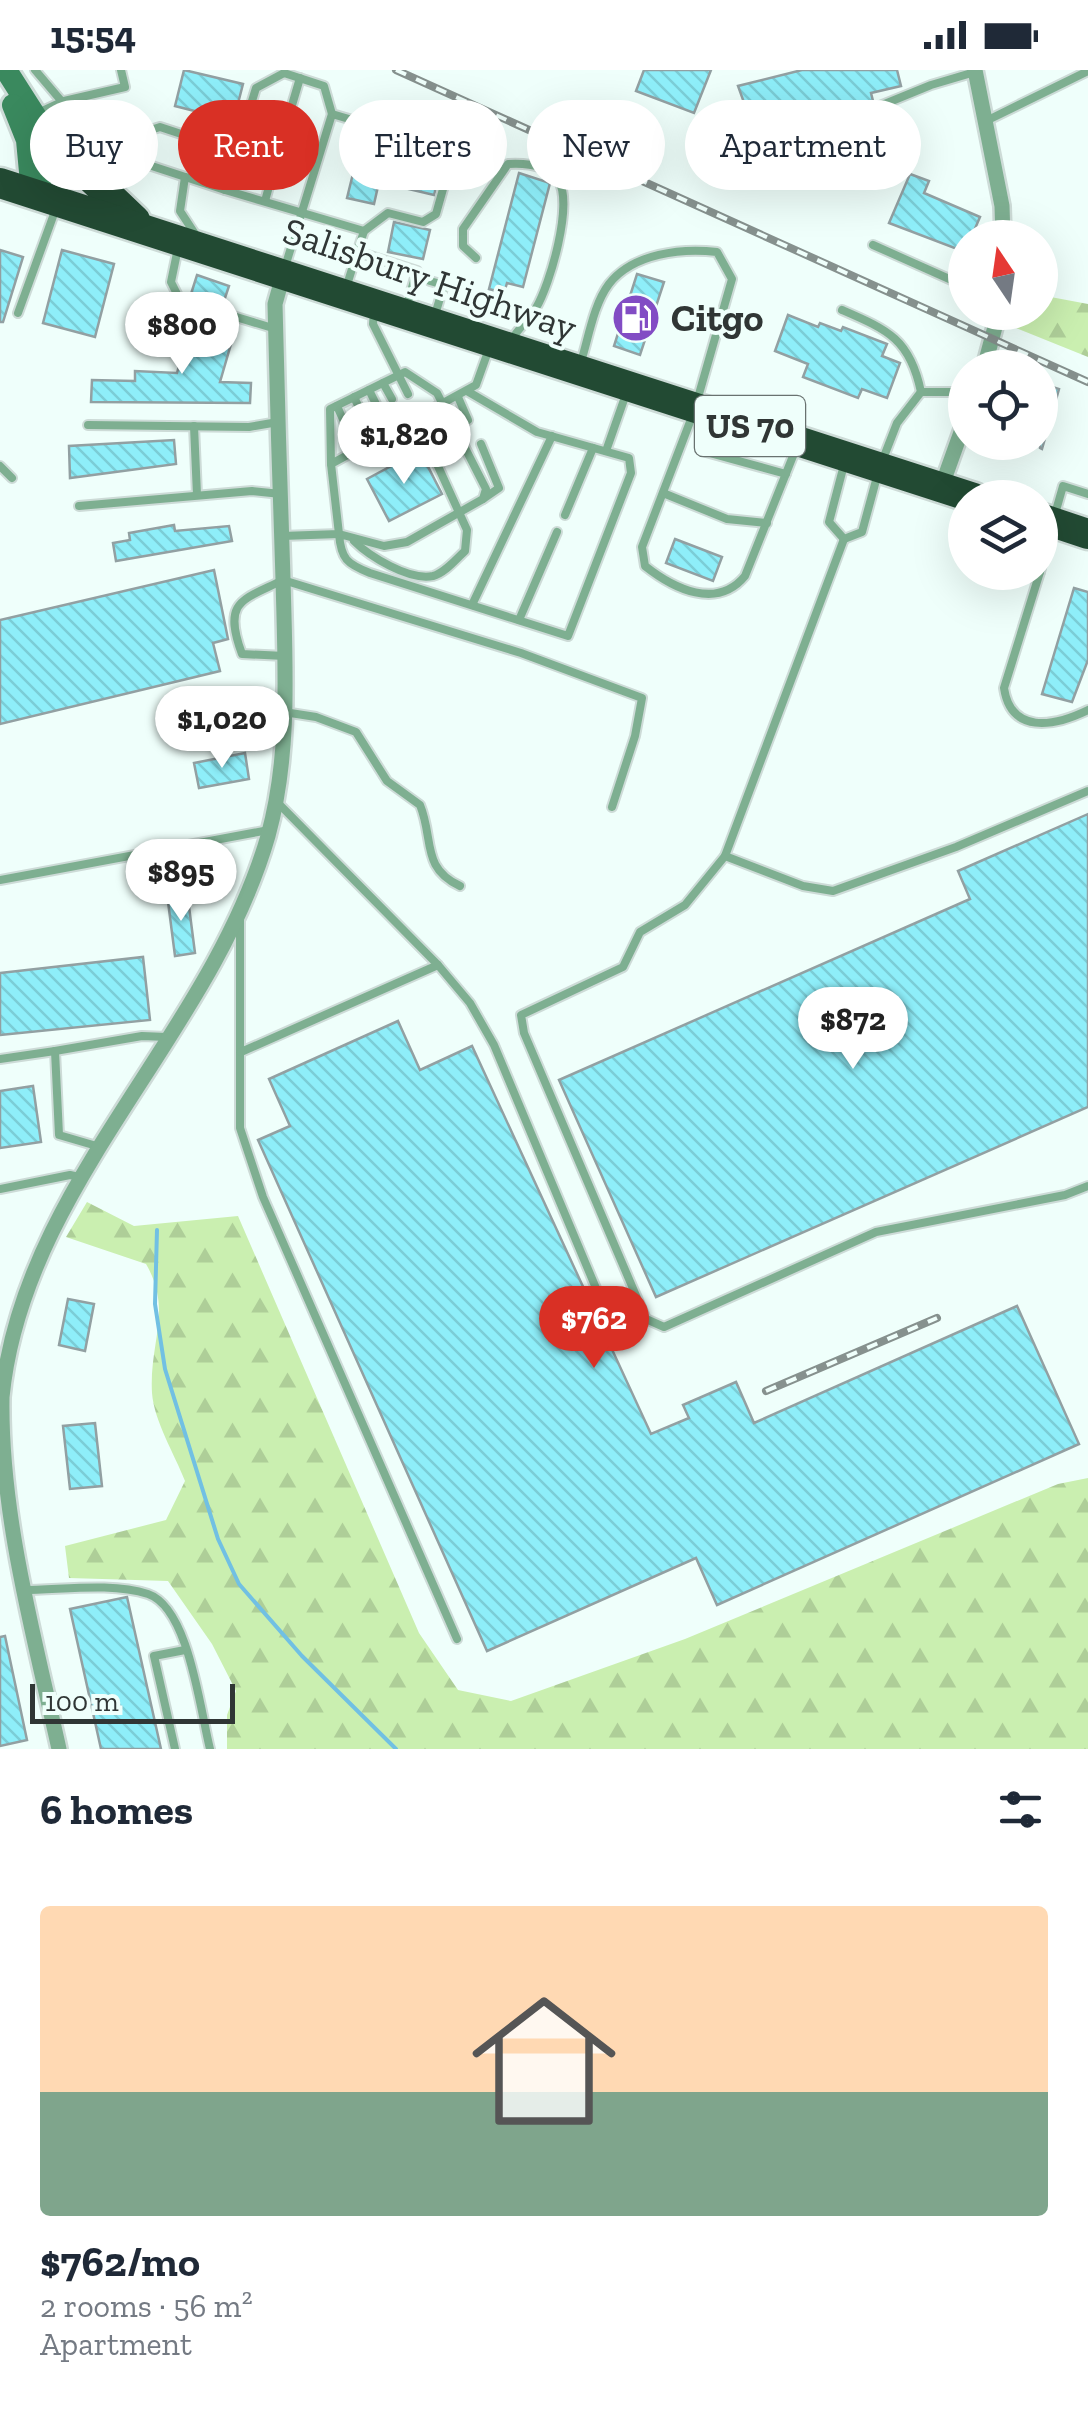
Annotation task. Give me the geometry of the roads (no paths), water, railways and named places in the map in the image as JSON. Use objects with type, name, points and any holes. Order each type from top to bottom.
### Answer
[{"type":"highway","name":"US 70","points":[[0,183],[45,198]]},
{"type":"highway","points":[[106,190],[145,228]]},
{"type":"highway","name":"Salisbury Highway","points":[[45,198],[284,272],[948,490]]},
{"type":"street","points":[[6,70],[30,108]]},
{"type":"street","points":[[975,71],[1002,220]]},
{"type":"street","points":[[0,80],[23,124],[45,198]]},
{"type":"street","points":[[45,198],[46,190]]},
{"type":"street","points":[[59,1749],[23,1590],[0,1455],[2,1398],[13,1331],[34,1267],[240,915],[269,830],[284,712],[275,304],[284,272]]},
{"type":"street","points":[[942,488],[952,460]]},
{"type":"lane","points":[[36,70],[63,100]]},
{"type":"lane","points":[[68,100],[125,87],[122,70]]},
{"type":"lane","points":[[892,100],[975,71]]},
{"type":"lane","points":[[986,121],[1088,71]]},
{"type":"lane","points":[[252,100],[256,88],[284,72],[324,86],[332,114],[284,272]]},
{"type":"lane","points":[[294,100],[300,78]]},
{"type":"lane","points":[[332,114],[454,150],[436,214],[423,222],[388,213],[364,231],[345,293]]},
{"type":"lane","points":[[331,464],[356,446],[391,433],[404,421],[445,406],[476,385],[500,345],[537,307],[556,254],[566,196],[557,177],[529,163],[508,164],[464,229],[463,246],[476,258]]},
{"type":"lane","points":[[179,190],[180,211],[191,242],[171,282],[180,300],[276,329]]},
{"type":"lane","points":[[225,190],[364,231]]},
{"type":"lane","points":[[265,201],[268,190]]},
{"type":"lane","points":[[18,313],[45,198]]},
{"type":"lane","points":[[873,245],[948,278]]},
{"type":"lane","points":[[578,371],[610,284],[643,260],[686,248],[717,252],[732,279],[707,412],[706,452]]},
{"type":"lane","points":[[358,252],[417,271],[418,318]]},
{"type":"lane","points":[[418,318],[444,286],[430,281]]},
{"type":"lane","points":[[375,303],[374,324],[408,394]]},
{"type":"lane","points":[[842,310],[882,328],[907,348],[921,392]]},
{"type":"lane","points":[[467,391],[537,432],[629,458],[631,473],[568,636],[348,564],[340,555],[330,410],[406,372],[438,392],[486,489],[484,499]]},
{"type":"lane","points":[[383,382],[392,399]]},
{"type":"lane","points":[[606,451],[628,387]]},
{"type":"lane","points":[[369,390],[377,406]]},
{"type":"lane","points":[[921,392],[948,392]]},
{"type":"lane","points":[[921,392],[897,423],[862,532],[844,539],[724,856],[685,905],[640,932],[623,967],[521,1015],[524,1033],[646,1319],[664,1327],[876,1232],[1066,1195],[1088,1186]]},
{"type":"lane","points":[[354,398],[362,414]]},
{"type":"lane","points":[[458,398],[468,420]]},
{"type":"lane","points":[[336,406],[346,424]]},
{"type":"lane","points":[[707,412],[683,444],[642,547],[645,566],[667,584],[706,596],[735,588],[745,576],[798,442]]},
{"type":"lane","points":[[350,538],[373,560],[432,576],[464,551],[468,543],[459,513],[418,416]]},
{"type":"lane","points":[[88,425],[249,427],[278,422]]},
{"type":"lane","points":[[387,424],[391,433]]},
{"type":"lane","points":[[194,426],[196,495]]},
{"type":"lane","points":[[472,606],[552,436]]},
{"type":"lane","points":[[282,536],[339,534],[384,546],[407,542],[498,488],[499,480],[481,444]]},
{"type":"lane","points":[[683,444],[786,474]]},
{"type":"lane","points":[[564,514],[593,448]]},
{"type":"lane","points":[[844,539],[829,522],[846,457]]},
{"type":"lane","points":[[0,466],[12,478]]},
{"type":"lane","points":[[1070,524],[1063,486],[1088,494]]},
{"type":"lane","points":[[79,506],[252,490],[280,494]]},
{"type":"lane","points":[[663,494],[727,519],[767,523]]},
{"type":"lane","points":[[520,620],[557,532]]},
{"type":"lane","points":[[285,656],[242,654],[235,636],[237,607],[245,595],[283,580],[520,653],[642,698],[635,736],[612,806]]},
{"type":"lane","points":[[1034,590],[1004,688],[1007,706],[1019,720],[1035,724],[1088,710]]},
{"type":"lane","points":[[284,712],[316,717],[356,732],[387,781],[420,805],[430,862],[442,878],[460,886]]},
{"type":"lane","points":[[724,856],[803,886],[833,891],[956,847],[1088,791]]},
{"type":"lane","points":[[275,800],[470,1003],[494,1045],[619,1343]]},
{"type":"lane","points":[[0,880],[269,830]]},
{"type":"lane","points":[[240,915],[240,1128],[263,1197],[457,1639]]},
{"type":"lane","points":[[241,1052],[438,966]]},
{"type":"lane","points":[[0,1059],[142,1036],[172,1037]]},
{"type":"lane","points":[[56,1050],[59,1135],[103,1147]]},
{"type":"lane","points":[[0,1189],[70,1175],[84,1178]]},
{"type":"lane","points":[[23,1590],[125,1590],[150,1595],[172,1611],[186,1650],[210,1749]]},
{"type":"lane","points":[[175,1749],[154,1656],[186,1650]]},
{"type":"waterway","points":[[157,1230],[155,1304],[165,1369],[218,1539],[239,1584],[302,1656],[396,1749]]},
{"type":"railway","points":[[396,70],[1088,382]]},
{"type":"railway","points":[[766,1391],[937,1318]]},
{"type":"place","name":"Citgo","points":[[636,318]]}]
